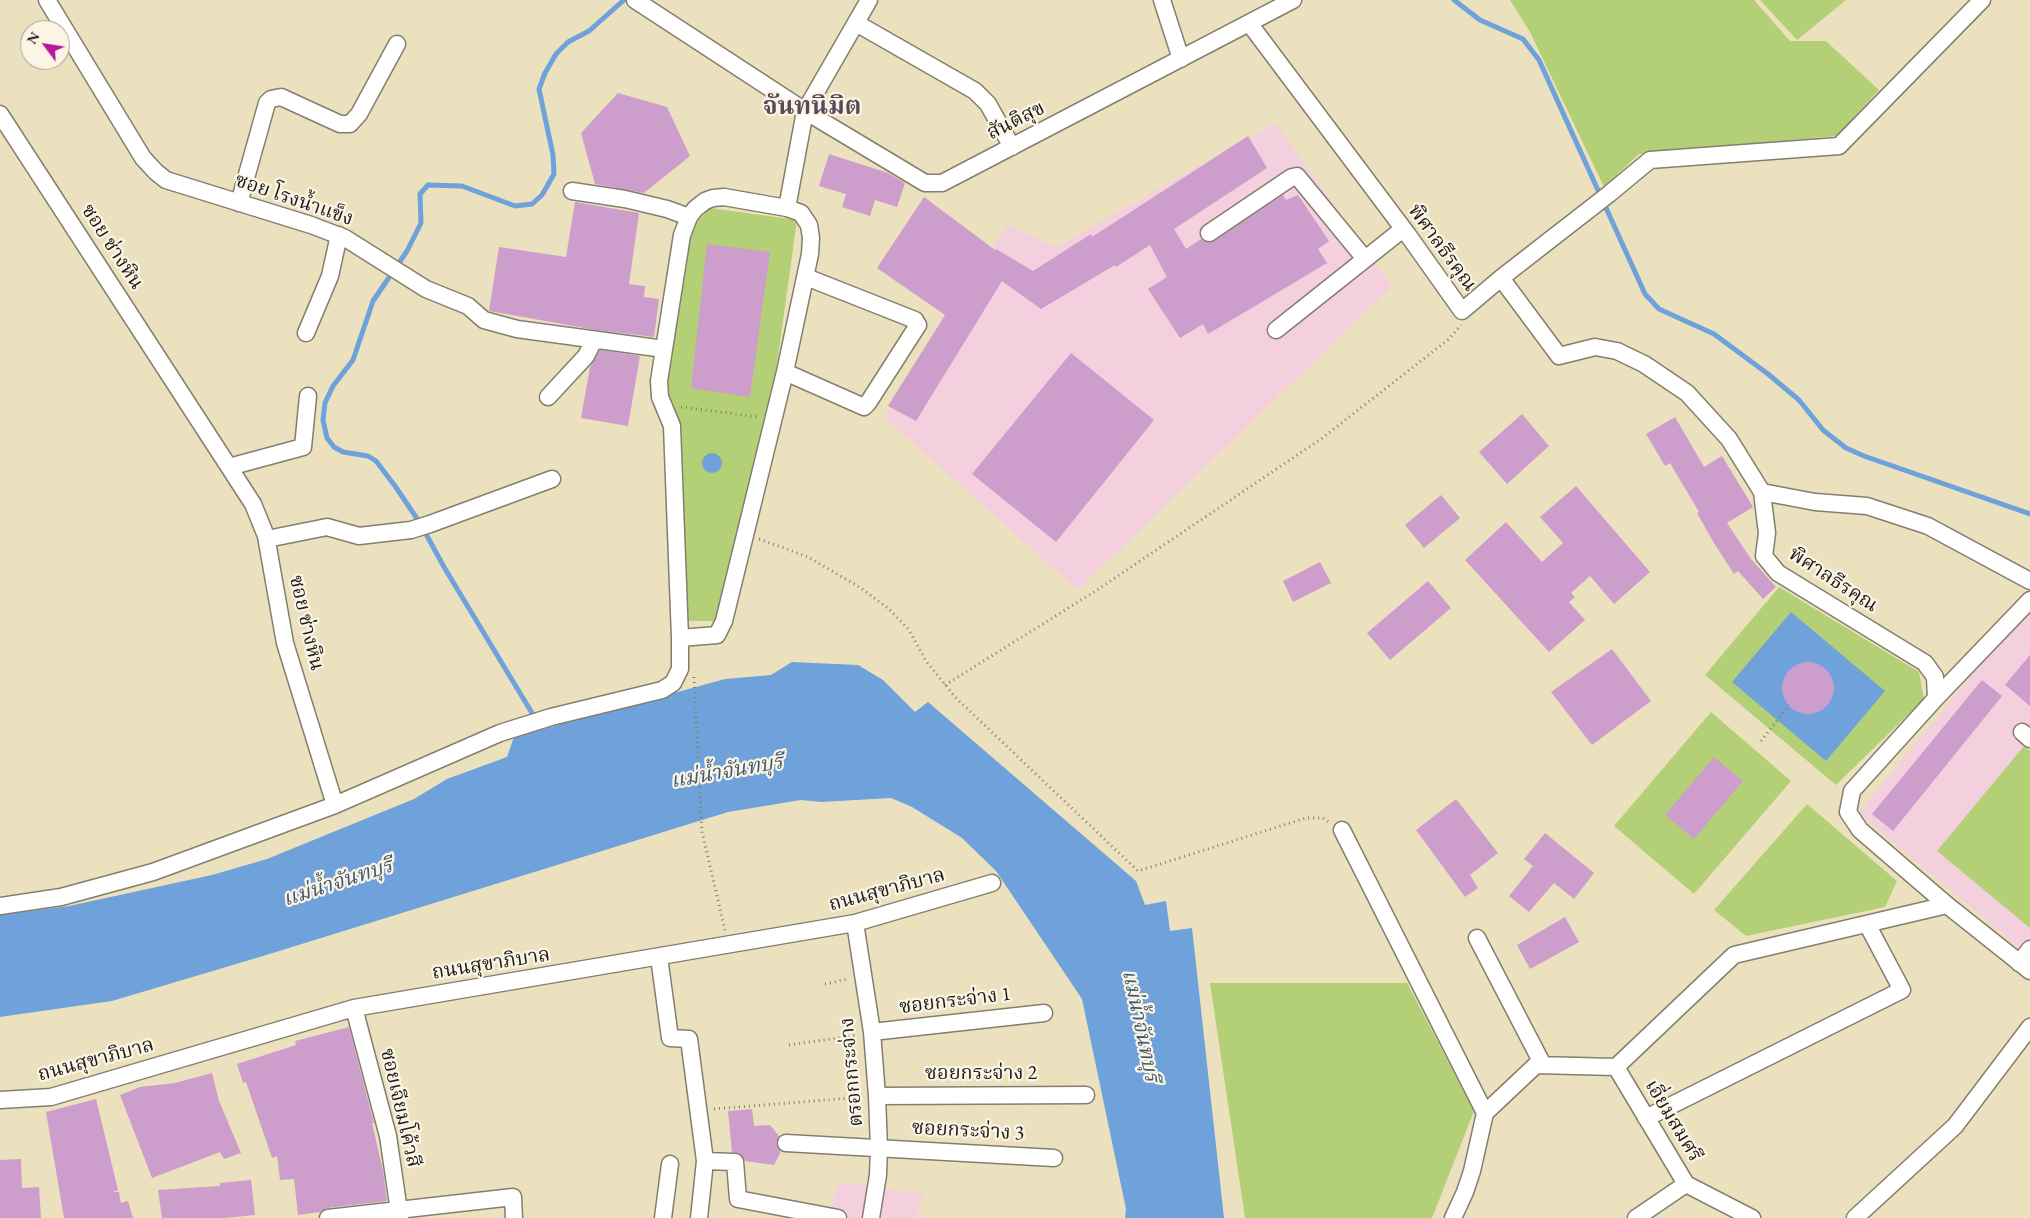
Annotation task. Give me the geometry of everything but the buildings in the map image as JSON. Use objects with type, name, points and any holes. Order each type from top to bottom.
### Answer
[{"type":"street","points":[[787,208],[805,111],[869,0]]},
{"type":"street","points":[[1162,0],[1182,59]]},
{"type":"street","name":"สันติสุข","points":[[640,3],[805,111],[925,183],[942,183],[1293,0]]},
{"type":"street","points":[[1501,278],[1650,160],[1839,146],[1982,0]]},
{"type":"street","name":"ซอย โรงน้ำแข็ง","points":[[52,2],[143,158],[156,172],[176,184],[339,235],[363,248],[426,289],[460,302],[484,320],[517,329],[664,349]]},
{"type":"street","points":[[856,23],[975,92],[988,104],[1012,147]]},
{"type":"street","name":"พิศาลธีรคุณ","points":[[1249,23],[1403,229],[1462,315],[1501,278],[1559,356],[1595,347],[1618,351],[1644,364],[1687,393],[1729,439],[1762,492],[1767,533],[1764,556],[1778,573],[1925,663],[1935,677],[1936,698]]},
{"type":"street","points":[[239,203],[265,108],[271,99],[281,97],[340,124],[350,124],[359,114],[397,44]]},
{"type":"street","name":"ซอย ช่างหิน","points":[[0,114],[253,504],[267,539],[285,643],[335,805]]},
{"type":"street","points":[[1209,233],[1292,177],[1297,176],[1365,260]]},
{"type":"street","points":[[572,191],[625,199],[667,209],[689,217]]},
{"type":"street","points":[[0,906],[61,897],[153,872],[335,805],[500,733],[551,717],[668,687],[678,677],[680,669],[680,638],[672,426],[659,392],[659,381],[682,235],[689,217],[705,201],[724,197],[787,208],[801,213],[810,225],[812,238],[806,277],[785,372],[721,629],[717,635],[713,636],[680,638]]},
{"type":"street","points":[[1276,330],[1403,229]]},
{"type":"street","points":[[306,333],[330,276],[339,235]]},
{"type":"street","points":[[785,372],[864,407],[918,325],[915,320],[806,277]]},
{"type":"street","points":[[548,397],[586,356],[594,340]]},
{"type":"street","points":[[229,467],[303,447],[308,396]]},
{"type":"street","points":[[267,539],[327,527],[359,536],[411,530],[552,479]]},
{"type":"street","points":[[1762,492],[1815,502],[1867,506],[1928,526],[2030,581]]},
{"type":"street","points":[[2030,600],[1936,698],[1852,791],[1848,812],[1860,830],[1947,905],[2025,967],[2030,950]]},
{"type":"street","points":[[1342,830],[1485,1113]]},
{"type":"street","name":"ถนนสุขาภิบาล","points":[[0,1100],[51,1097],[354,1008],[855,923],[992,882]]},
{"type":"street","points":[[1453,1218],[1472,1171],[1485,1113],[1536,1065],[1616,1067],[1734,955],[1947,905]]},
{"type":"street","name":"ตรอกกระจ่าง","points":[[855,923],[872,1032],[877,1096],[878,1175],[872,1218]]},
{"type":"street","points":[[1646,1118],[1902,990],[1867,924]]},
{"type":"street","points":[[1477,938],[1543,1065]]},
{"type":"street","points":[[660,957],[670,1038],[689,1039],[705,1161],[699,1218]]},
{"type":"street","name":"ซอยเจียมโค้วสี","points":[[354,1008],[388,1136],[400,1214]]},
{"type":"street","name":"ซอยกระจ่าง 1","points":[[872,1032],[1044,1012]]},
{"type":"street","points":[[1855,1218],[1954,1126],[2030,1027]]},
{"type":"street","name":"เอี่ยมสมศรี","points":[[1616,1067],[1686,1184],[1752,1218]]},
{"type":"street","name":"ซอยกระจ่าง 2","points":[[877,1096],[1086,1095]]},
{"type":"street","name":"ซอยกระจ่าง 3","points":[[786,1143],[1054,1158]]},
{"type":"street","points":[[705,1161],[735,1162],[738,1199],[838,1218]]},
{"type":"street","points":[[668,1217],[670,1164]]},
{"type":"street","points":[[1636,1218],[1686,1184]]},
{"type":"street","points":[[328,1218],[400,1214],[513,1197],[514,1218]]},
{"type":"path","points":[[945,685],[1094,592],[1322,439],[1457,332],[1462,315]]},
{"type":"path","points":[[663,405],[774,419]]},
{"type":"path","points":[[744,536],[765,540],[808,557],[861,588],[889,609],[910,630],[926,661],[956,698],[1138,871],[1306,818],[1323,818],[1342,830]]},
{"type":"path","points":[[694,675],[702,832],[729,945]]},
{"type":"path","points":[[1761,741],[1789,705]]},
{"type":"path","points":[[825,984],[864,976]]},
{"type":"path","points":[[790,1045],[872,1032]]},
{"type":"path","points":[[698,1110],[877,1096]]},
{"type":"shaded area","points":[[1275,123],[1392,286],[1078,590],[884,417],[1007,225],[1056,247]]},
{"type":"shaded area","points":[[2030,605],[2030,956],[1858,813]]},
{"type":"shaded area","points":[[839,1182],[923,1194],[917,1218],[827,1218]]},
{"type":"green space","points":[[1510,0],[1754,0],[1790,41],[1826,41],[1879,90],[1837,136],[1639,154],[1604,187],[1530,32]]},
{"type":"green space","points":[[1760,0],[1846,0],[1797,40]]},
{"type":"green space","points":[[710,208],[797,220],[771,407],[719,621],[684,621],[678,418],[665,392],[689,231]]},
{"type":"green space","points":[[1779,587],[1919,672],[1924,699],[1836,785],[1705,675]]},
{"type":"green space","points":[[1711,712],[1791,781],[1694,894],[1614,826]]},
{"type":"green space","points":[[2024,746],[2030,751],[2030,928],[1937,851]]},
{"type":"green space","points":[[1807,804],[1897,881],[1885,907],[1746,936],[1714,910]]},
{"type":"green space","points":[[1210,983],[1407,983],[1474,1111],[1432,1218],[1245,1218]]},
{"type":"water","points":[[712,453],[719,456],[722,463],[719,470],[712,473],[705,470],[702,463],[705,456]]},
{"type":"water","points":[[1791,612],[1885,691],[1826,761],[1732,682]]},
{"type":"water","name":"แม่น้ำจันทบุรี","points":[[792,662],[858,665],[883,680],[915,712],[928,702],[1136,881],[1145,905],[1166,901],[1170,931],[1192,928],[1224,1218],[1125,1218],[1126,1209],[1082,999],[996,871],[962,838],[912,807],[891,798],[821,802],[801,800],[728,812],[112,1001],[0,1017],[0,915],[69,906],[212,875],[267,859],[414,799],[447,779],[507,757],[514,737],[725,679],[771,675]]},
{"type":"waterway","points":[[535,718],[444,567],[420,523],[395,486],[376,461],[368,456],[343,452],[334,447],[327,438],[323,420],[325,403],[333,386],[353,360],[373,301],[407,251],[421,223],[420,194],[428,185],[462,186],[515,206],[532,204],[542,195],[554,174],[553,155],[539,89],[545,73],[556,54],[568,42],[589,31],[624,0]]},
{"type":"waterway","points":[[1454,0],[1480,20],[1523,39],[1539,60],[1645,294],[1659,309],[1714,334],[1768,374],[1799,400],[1823,430],[1846,448],[2030,514]]},
{"type":"district","name":"จันทนิมิต","points":[[812,107]]}]
